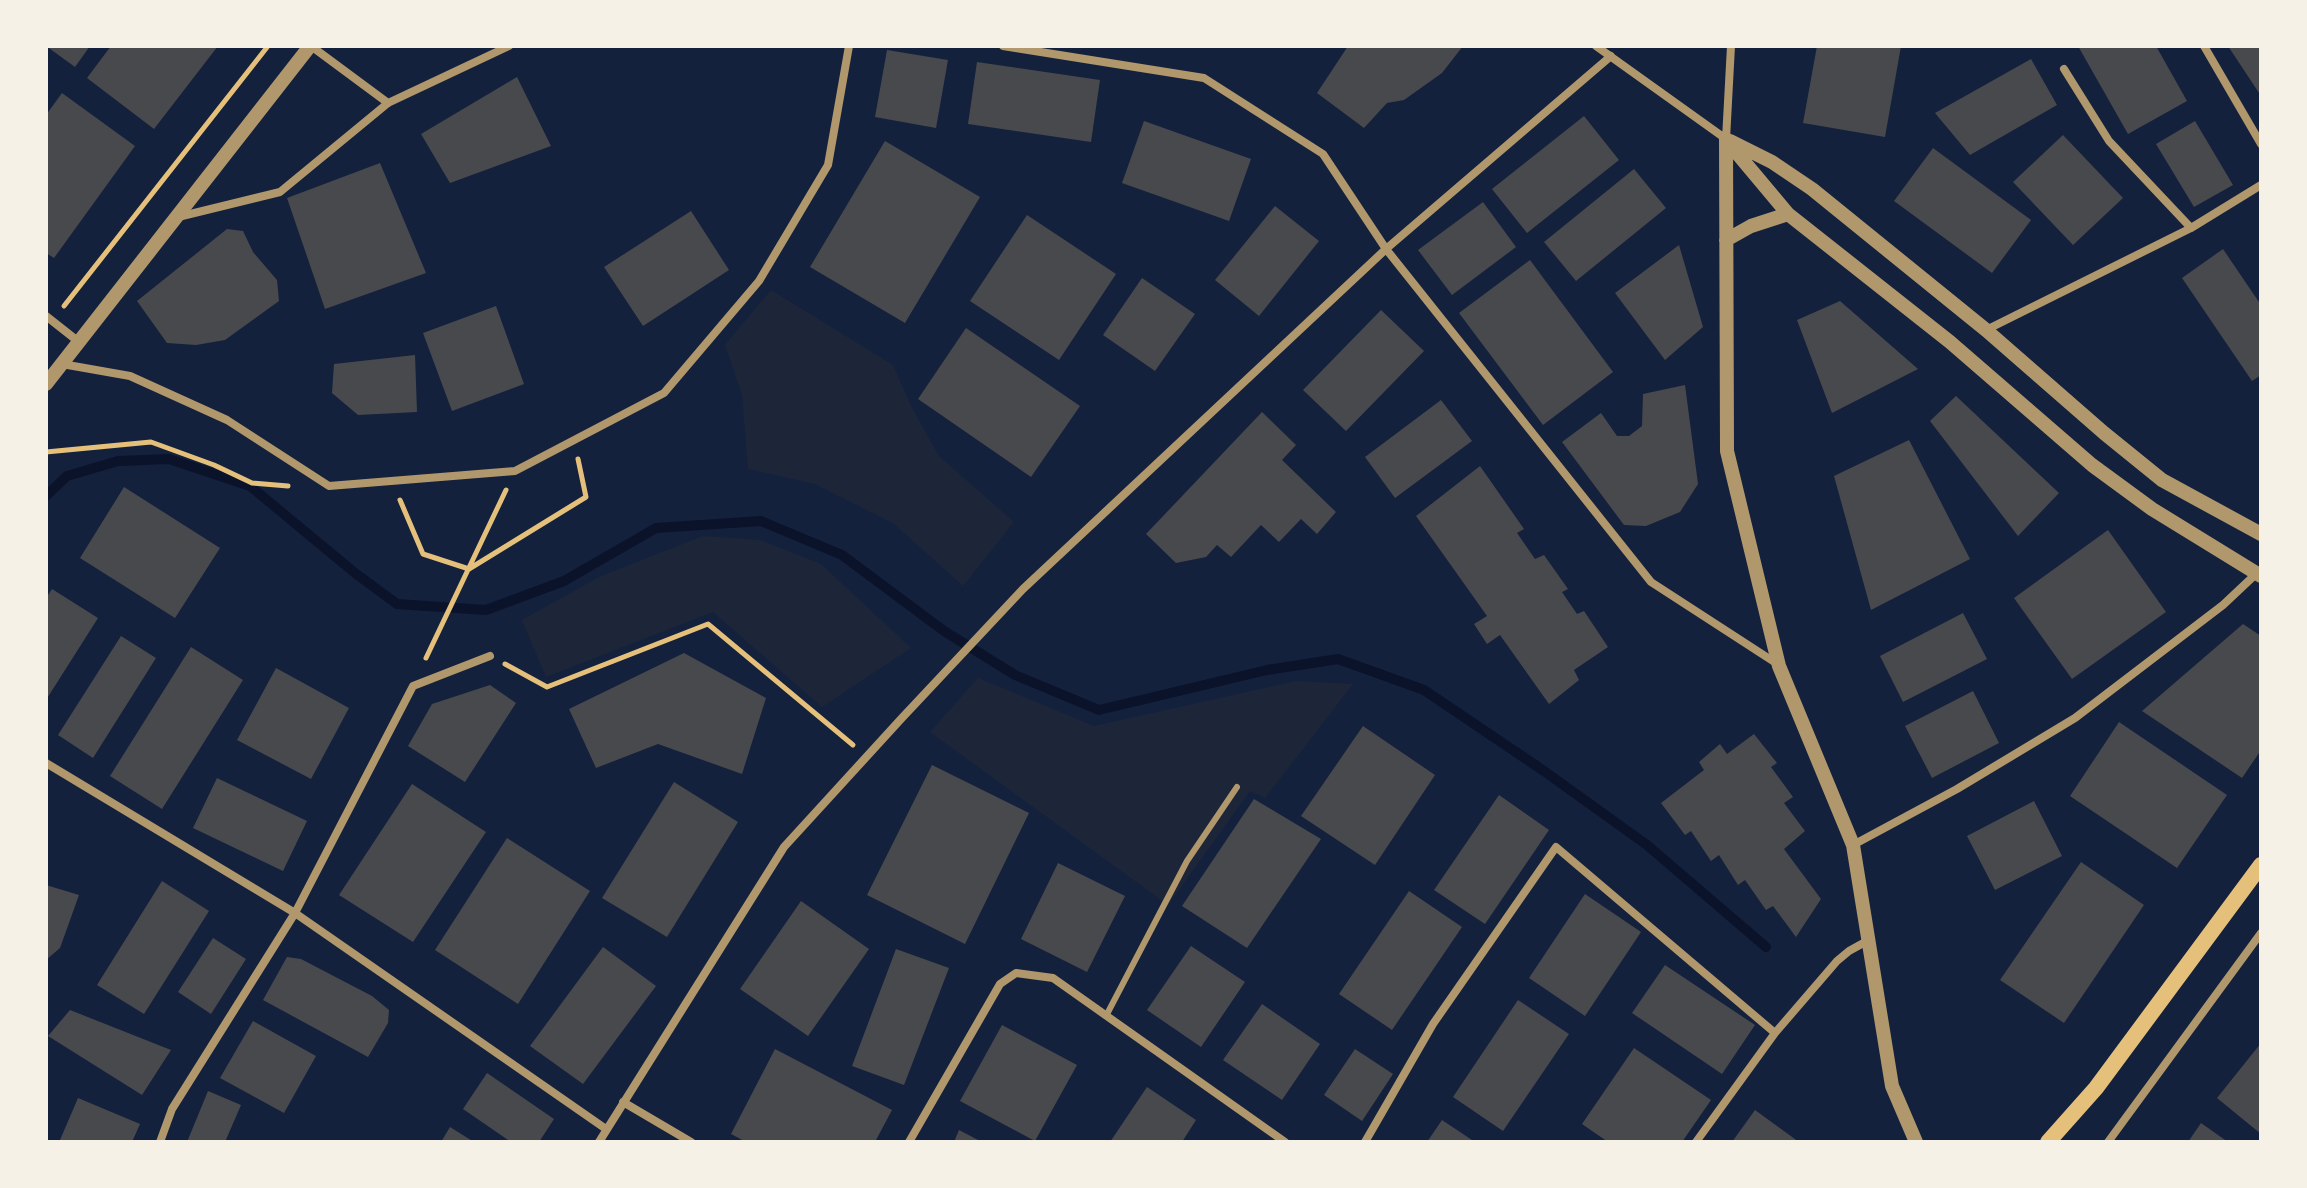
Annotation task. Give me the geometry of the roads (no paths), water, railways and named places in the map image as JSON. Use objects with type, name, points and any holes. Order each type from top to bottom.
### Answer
[{"type":"main road","points":[[2048,1142],[2096,1088],[2261,865]]},
{"type":"street","points":[[46,384],[310,46],[388,103]]},
{"type":"street","points":[[176,217],[280,192],[388,103],[509,46]]},
{"type":"street","points":[[61,364],[130,376],[227,420],[329,486],[515,471],[664,393],[759,281],[828,165],[849,46]]},
{"type":"street","points":[[1003,46],[1204,78],[1323,154],[1386,249],[1651,582],[1779,666]]},
{"type":"street","points":[[1596,46],[1726,139],[1772,162],[1812,189],[1986,330],[2162,480],[2261,534]]},
{"type":"street","points":[[1731,46],[1726,139],[1727,451],[1779,666],[1853,845],[1892,1086],[1916,1142]]},
{"type":"street","points":[[2204,46],[2261,144]]},
{"type":"street","points":[[599,1142],[784,847],[913,706],[1023,589],[1386,249],[1611,56]]},
{"type":"street","points":[[2064,69],[2109,141],[2191,228]]},
{"type":"street","points":[[1726,139],[1763,188],[1788,214],[1950,342],[2092,465],[2152,509],[2259,574],[2075,718],[1957,789],[1853,845]]},
{"type":"street","points":[[1986,330],[2191,228],[2261,185]]},
{"type":"street","points":[[1726,240],[1751,226],[1788,214]]},
{"type":"street","points":[[49,318],[79,342]]},
{"type":"street","points":[[160,1142],[172,1109],[295,913],[413,686],[490,656]]},
{"type":"street","points":[[46,763],[295,913],[606,1129]]},
{"type":"street","points":[[1365,1142],[1433,1024],[1556,847],[1775,1033]]},
{"type":"street","points":[[2108,1142],[2261,933]]},
{"type":"street","points":[[1696,1142],[1775,1033],[1837,961],[1867,941]]},
{"type":"street","points":[[909,1142],[1000,984],[1016,973],[1053,978],[1285,1142]]},
{"type":"street","points":[[623,1102],[691,1142]]},
{"type":"lane","points":[[1106,1016],[1187,861],[1237,787]]},
{"type":"waterway","points":[[46,496],[67,476],[118,461],[169,459],[250,486],[397,604],[486,610],[564,581],[656,528],[761,521],[842,555],[944,631],[1015,675],[1099,710],[1267,670],[1338,659],[1424,690],[1647,845],[1766,947]]}]
